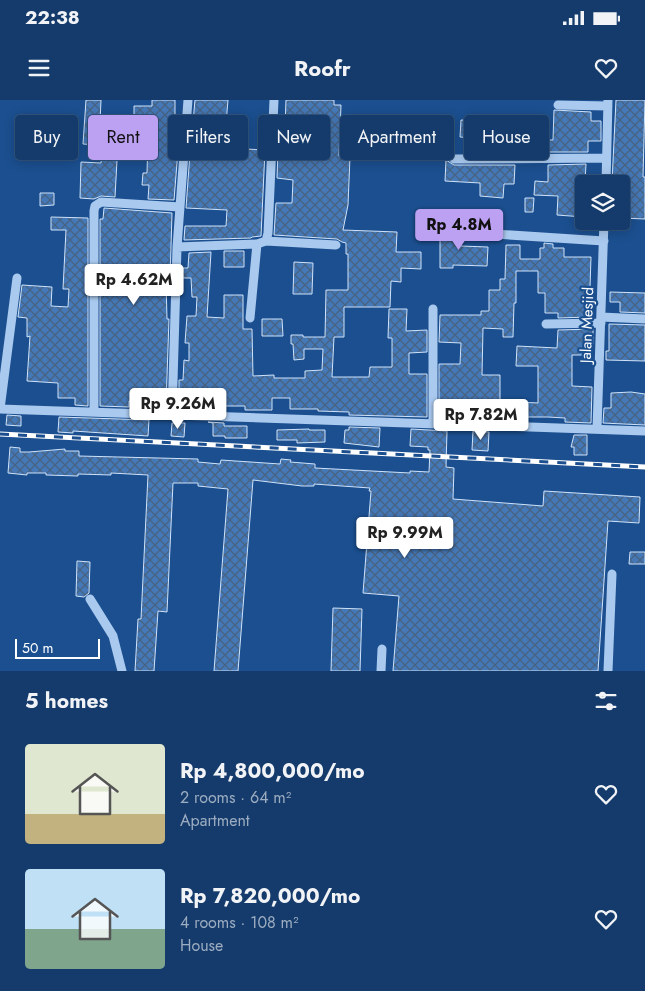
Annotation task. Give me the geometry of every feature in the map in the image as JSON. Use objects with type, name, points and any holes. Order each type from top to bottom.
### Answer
[{"type":"street","points":[[172,415],[177,247],[188,100]]},
{"type":"street","points":[[266,241],[268,233],[274,100]]},
{"type":"street","points":[[558,105],[608,103],[606,175]]},
{"type":"street","points":[[454,159],[606,158]]},
{"type":"street","points":[[94,412],[95,206],[101,202],[180,207]]},
{"type":"street","name":"Jalan Mesjid","points":[[597,429],[604,230]]},
{"type":"street","points":[[463,232],[604,241]]},
{"type":"street","points":[[177,247],[256,244],[266,241],[336,245]]},
{"type":"street","points":[[250,318],[256,244]]},
{"type":"street","points":[[18,278],[0,409],[645,431]]},
{"type":"street","points":[[433,308],[433,424]]},
{"type":"street","points":[[546,324],[645,319]]},
{"type":"street","points":[[608,671],[612,574]]},
{"type":"street","points":[[90,599],[113,636],[122,671]]},
{"type":"street","points":[[381,671],[382,648]]},
{"type":"building","points":[[86,100],[101,100],[100,115],[88,115],[88,144],[83,144]]},
{"type":"building","points":[[152,100],[175,100],[175,115],[168,115],[168,160],[177,160],[174,200],[148,199],[149,185],[142,185],[143,173],[147,173],[147,160],[158,160],[158,115],[134,115],[134,106],[152,106]]},
{"type":"building","points":[[195,100],[228,100],[227,115],[194,115]]},
{"type":"building","points":[[286,100],[334,100],[334,105],[341,105],[339,156],[340,160],[350,160],[348,205],[343,230],[397,232],[396,252],[421,252],[421,269],[401,268],[401,282],[391,281],[390,307],[344,307],[344,337],[334,337],[332,377],[369,377],[370,367],[392,367],[392,338],[388,338],[389,309],[407,309],[406,331],[427,330],[427,352],[409,353],[409,374],[427,374],[427,417],[349,415],[349,412],[290,409],[290,398],[272,398],[272,410],[245,410],[245,406],[224,406],[224,410],[207,410],[207,408],[183,409],[183,406],[179,406],[179,380],[183,380],[184,360],[189,361],[189,343],[185,343],[187,316],[196,316],[197,297],[192,297],[191,278],[182,278],[183,268],[188,268],[189,253],[211,252],[207,317],[224,318],[224,295],[243,295],[243,329],[252,329],[253,376],[274,375],[274,378],[305,378],[305,371],[322,370],[323,349],[304,349],[304,359],[294,360],[291,335],[325,337],[326,290],[348,290],[348,254],[346,254],[346,243],[337,239],[274,235],[276,203],[292,203],[293,180],[277,178],[278,160],[330,160],[330,115],[285,115]]},
{"type":"building","points":[[616,100],[645,100],[643,177],[645,177],[645,219],[630,218],[630,175],[612,175]]},
{"type":"building","points":[[554,110],[591,112],[591,121],[601,121],[601,141],[588,141],[588,152],[549,152],[549,140],[553,140]]},
{"type":"building","points":[[461,120],[464,120],[464,137],[460,137]]},
{"type":"building","points":[[248,149],[258,150],[258,160],[265,160],[261,236],[184,240],[185,226],[226,226],[227,210],[186,208],[189,160],[248,160]]},
{"type":"building","points":[[101,160],[117,160],[115,197],[80,198],[81,162],[101,163]]},
{"type":"building","points":[[446,160],[454,165],[515,165],[514,184],[504,184],[503,198],[480,196],[480,183],[445,181]]},
{"type":"building","points":[[586,164],[585,175],[575,175],[575,216],[557,215],[558,196],[534,195],[535,181],[548,182],[548,165]]},
{"type":"building","points":[[40,193],[54,193],[54,205],[40,206]]},
{"type":"building","points":[[525,198],[534,198],[533,212],[525,212]]},
{"type":"building","points":[[104,208],[172,213],[170,281],[166,281],[167,319],[169,319],[166,405],[153,404],[153,401],[129,401],[129,407],[100,406],[100,219],[103,219]]},
{"type":"building","points":[[51,217],[88,218],[88,406],[75,405],[75,398],[58,398],[58,383],[27,381],[30,336],[27,337],[27,318],[18,317],[22,285],[52,287],[51,306],[68,307],[69,289],[63,289],[66,230],[51,230]]},
{"type":"building","points":[[440,228],[458,228],[457,232],[461,238],[461,246],[488,247],[487,266],[453,265],[453,268],[440,268]]},
{"type":"building","points":[[544,243],[553,244],[553,248],[564,248],[564,257],[591,257],[589,317],[558,318],[558,313],[545,313],[545,293],[538,293],[538,271],[516,271],[513,337],[503,337],[503,329],[483,328],[482,375],[500,375],[500,401],[538,403],[538,366],[516,366],[517,346],[557,348],[558,330],[593,329],[593,344],[584,344],[583,355],[572,355],[572,386],[592,387],[591,423],[565,422],[565,418],[548,417],[502,417],[502,420],[474,419],[475,410],[457,410],[457,418],[439,418],[439,364],[460,364],[461,343],[439,342],[440,315],[481,315],[481,311],[489,311],[489,290],[500,290],[500,279],[505,279],[506,245],[520,245],[520,259],[540,259],[540,248],[544,248]]},
{"type":"building","points":[[224,251],[244,251],[244,267],[224,267]]},
{"type":"building","points":[[294,262],[313,263],[312,294],[293,294]]},
{"type":"building","points":[[610,292],[645,293],[645,313],[620,312],[620,302],[610,302]]},
{"type":"building","points":[[262,319],[282,319],[283,336],[262,336]]},
{"type":"building","points":[[609,324],[645,325],[645,361],[606,360],[606,351],[609,351]]},
{"type":"building","points":[[631,392],[645,394],[645,425],[603,423],[604,408],[611,408],[611,393]]},
{"type":"building","points":[[7,415],[21,416],[21,426],[6,425]]},
{"type":"building","points":[[59,417],[149,420],[148,436],[73,431],[73,433],[58,432]]},
{"type":"building","points":[[208,422],[224,423],[224,426],[247,426],[247,438],[213,436],[213,423]]},
{"type":"building","points":[[172,423],[185,423],[184,437],[171,436]]},
{"type":"building","points":[[349,427],[380,428],[379,447],[344,443],[345,430],[349,430]]},
{"type":"building","points":[[411,429],[447,431],[446,467],[454,468],[453,499],[543,506],[544,491],[640,497],[639,523],[608,521],[598,671],[393,671],[399,596],[363,593],[370,488],[314,484],[314,486],[302,486],[253,480],[238,671],[214,671],[228,489],[198,486],[198,483],[173,483],[167,612],[158,611],[154,671],[135,671],[138,619],[141,619],[148,475],[111,473],[111,475],[78,474],[78,476],[46,475],[46,473],[27,473],[27,475],[8,473],[10,447],[20,448],[20,452],[65,449],[65,451],[79,451],[79,456],[198,459],[198,462],[220,464],[221,460],[280,464],[281,459],[291,460],[290,462],[315,464],[315,468],[410,473],[410,471],[429,472],[430,450],[428,450],[428,447],[410,446]]},
{"type":"building","points":[[277,430],[325,430],[325,442],[297,443],[297,440],[277,440]]},
{"type":"building","points":[[473,431],[489,432],[488,451],[472,450]]},
{"type":"building","points":[[574,435],[587,435],[587,455],[574,455],[574,447],[571,447]]},
{"type":"building","points":[[630,552],[645,552],[645,564],[629,564]]},
{"type":"building","points":[[77,561],[90,562],[89,593],[84,597],[76,596]]},
{"type":"building","points":[[333,608],[362,609],[360,671],[331,671]]},
{"type":"railway","points":[[0,434],[645,467]]}]
